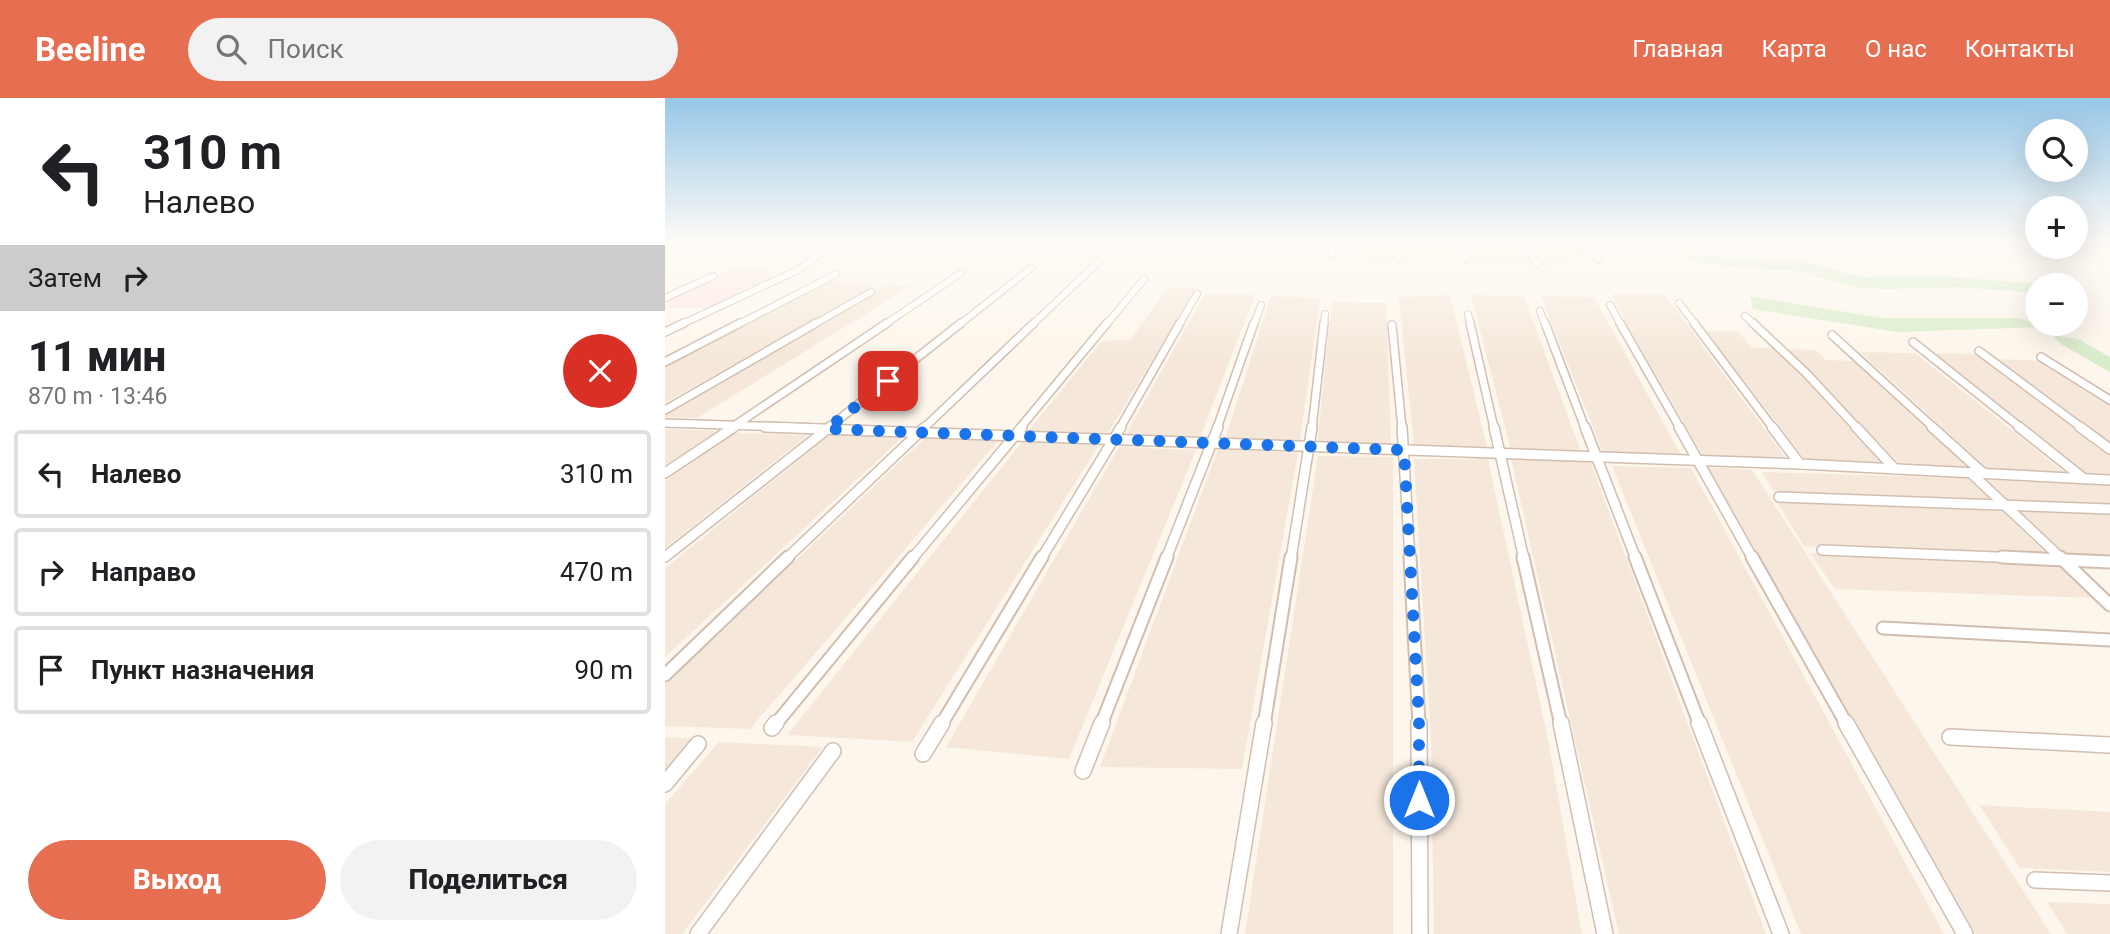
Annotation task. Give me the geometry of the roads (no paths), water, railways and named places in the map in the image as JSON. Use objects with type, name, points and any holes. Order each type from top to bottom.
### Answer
[{"type":"street","points":[[665,298],[700,282]]},
{"type":"street","points":[[665,332],[772,282]]},
{"type":"street","points":[[665,362],[820,282]]},
{"type":"street","points":[[665,473],[948,282]]},
{"type":"street","points":[[665,557],[1013,282]]},
{"type":"street","points":[[665,674],[1077,282]]},
{"type":"street","points":[[772,728],[1017,435],[1141,282]]},
{"type":"street","points":[[665,410],[871,292]]},
{"type":"street","points":[[923,754],[1114,438],[1197,294]]},
{"type":"street","points":[[1679,303],[1800,464]]},
{"type":"street","points":[[1083,771],[1212,443],[1261,304]]},
{"type":"street","points":[[1610,305],[1965,934]]},
{"type":"street","points":[[1540,312],[1781,934]]},
{"type":"street","points":[[1229,934],[1310,446],[1325,314]]},
{"type":"street","points":[[1468,314],[1581,812],[1605,934]]},
{"type":"street","points":[[1745,316],[1807,374],[1895,469]]},
{"type":"street","points":[[1392,325],[1404,450],[1419,720],[1420,934]]},
{"type":"street","points":[[1832,335],[1983,474]]},
{"type":"street","points":[[1913,342],[2084,479]]},
{"type":"street","points":[[1979,351],[2110,449]]},
{"type":"street","points":[[2041,357],[2110,400]]},
{"type":"street","points":[[665,423],[1800,464],[2110,480]]},
{"type":"street","points":[[1971,473],[2110,605]]},
{"type":"street","points":[[1779,497],[2110,509]]},
{"type":"street","points":[[1822,550],[2110,562]]},
{"type":"street","points":[[1883,628],[2110,640]]},
{"type":"street","points":[[1950,737],[2110,745]]},
{"type":"street","points":[[665,784],[698,744]]},
{"type":"street","points":[[698,934],[833,751]]},
{"type":"street","points":[[2035,880],[2110,883]]}]
